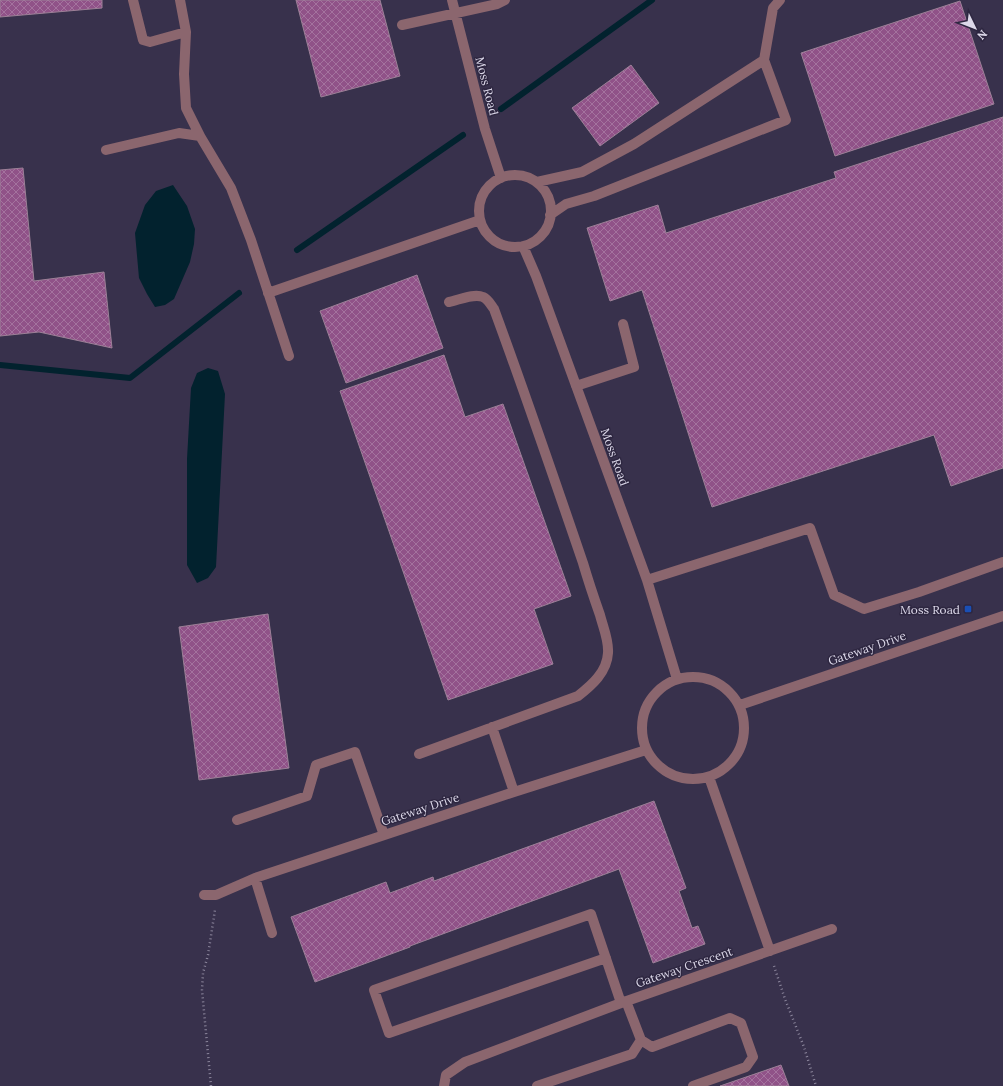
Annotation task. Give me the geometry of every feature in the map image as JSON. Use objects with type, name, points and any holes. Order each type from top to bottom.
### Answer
[{"type":"street","points":[[133,0],[143,40],[150,42],[186,32]]},
{"type":"street","points":[[180,0],[186,32],[184,74],[186,108],[200,136],[231,188],[251,240],[289,356]]},
{"type":"street","name":"Moss Road","points":[[452,0],[485,129],[501,178]]},
{"type":"street","points":[[402,25],[497,4],[505,0]]},
{"type":"street","points":[[550,215],[566,204],[594,196],[786,120],[764,60],[773,8],[780,0]]},
{"type":"street","points":[[536,182],[582,172],[634,144],[764,60]]},
{"type":"street","points":[[106,150],[179,133],[200,136]]},
{"type":"street","points":[[513,175],[525,176],[536,182],[545,191],[550,203],[550,215],[547,225],[541,235],[533,242],[523,246],[505,245],[496,242],[484,229],[480,220],[480,200],[485,190],[492,183],[501,178],[513,175]]},
{"type":"street","points":[[268,293],[480,220]]},
{"type":"street","name":"Moss Road","points":[[523,246],[536,276],[647,580],[677,679]]},
{"type":"street","points":[[419,754],[578,696],[591,686],[601,674],[608,654],[608,642],[550,465],[494,309],[483,297],[475,296],[449,302]]},
{"type":"street","points":[[576,386],[634,367],[623,324]]},
{"type":"street","points":[[647,580],[810,528],[834,595],[864,609],[919,592],[1003,562]]},
{"type":"street","name":"Gateway Drive","points":[[740,705],[1003,616]]},
{"type":"street","points":[[691,676],[706,678],[720,683],[731,693],[740,705],[744,722],[743,740],[739,750],[736,756],[725,768],[709,777],[694,779],[680,778],[666,772],[654,762],[646,750],[642,733],[642,716],[649,700],[661,687],[677,679],[691,676]]},
{"type":"street","points":[[492,727],[514,792]]},
{"type":"street","name":"Gateway Drive","points":[[204,895],[216,895],[255,878],[646,750]]},
{"type":"street","points":[[237,820],[307,796],[316,765],[355,752],[384,835]]},
{"type":"street","points":[[709,777],[770,951]]},
{"type":"street","points":[[255,878],[272,932]]},
{"type":"street","points":[[606,958],[390,1033],[374,990],[591,914],[606,958],[641,1040],[652,1047],[730,1018],[741,1023],[753,1057],[746,1067],[693,1086]]},
{"type":"street","name":"Gateway Crescent","points":[[444,1086],[446,1075],[465,1062],[624,1002],[832,928]]},
{"type":"street","points":[[537,1086],[632,1054],[641,1040]]},
{"type":"path","points":[[211,1086],[202,990],[203,973],[215,918],[216,895]]},
{"type":"path","points":[[770,951],[785,999],[804,1047],[816,1086]]},
{"type":"water","points":[[173,185],[187,206],[195,229],[194,244],[190,262],[174,299],[165,305],[155,307],[139,278],[135,233],[145,205],[156,191]]},
{"type":"water","points":[[208,368],[218,371],[225,394],[216,567],[208,578],[197,583],[187,565],[187,459],[191,388],[197,373]]},
{"type":"building","points":[[0,0],[102,0],[102,8],[0,17]]},
{"type":"building","points":[[296,0],[380,0],[400,76],[321,97]]},
{"type":"building","points":[[960,1],[994,104],[835,156],[801,53]]},
{"type":"building","points":[[631,65],[659,103],[600,146],[572,108]]},
{"type":"building","points":[[1003,117],[1003,468],[951,486],[934,435],[712,507],[642,290],[610,301],[587,228],[658,205],[666,233],[836,178],[834,172]]},
{"type":"building","points":[[23,168],[34,281],[104,272],[112,348],[39,332],[0,336],[0,170]]},
{"type":"building","points":[[417,275],[443,348],[346,383],[320,311]]},
{"type":"building","points":[[444,355],[465,417],[503,404],[571,596],[534,609],[553,664],[448,700],[340,391]]},
{"type":"building","points":[[268,614],[289,768],[199,780],[179,627]]},
{"type":"building","points":[[654,801],[686,888],[679,891],[692,928],[698,926],[705,944],[653,963],[619,869],[315,982],[291,917],[386,882],[390,893],[433,877],[434,881]]},
{"type":"building","points":[[781,1065],[789,1086],[720,1086]]},
{"type":"waterway","points":[[501,109],[652,0]]},
{"type":"waterway","points":[[297,250],[463,135]]},
{"type":"waterway","points":[[0,365],[130,378],[239,293]]},
{"type":"place","name":"Moss Road","points":[[968,609]]}]
